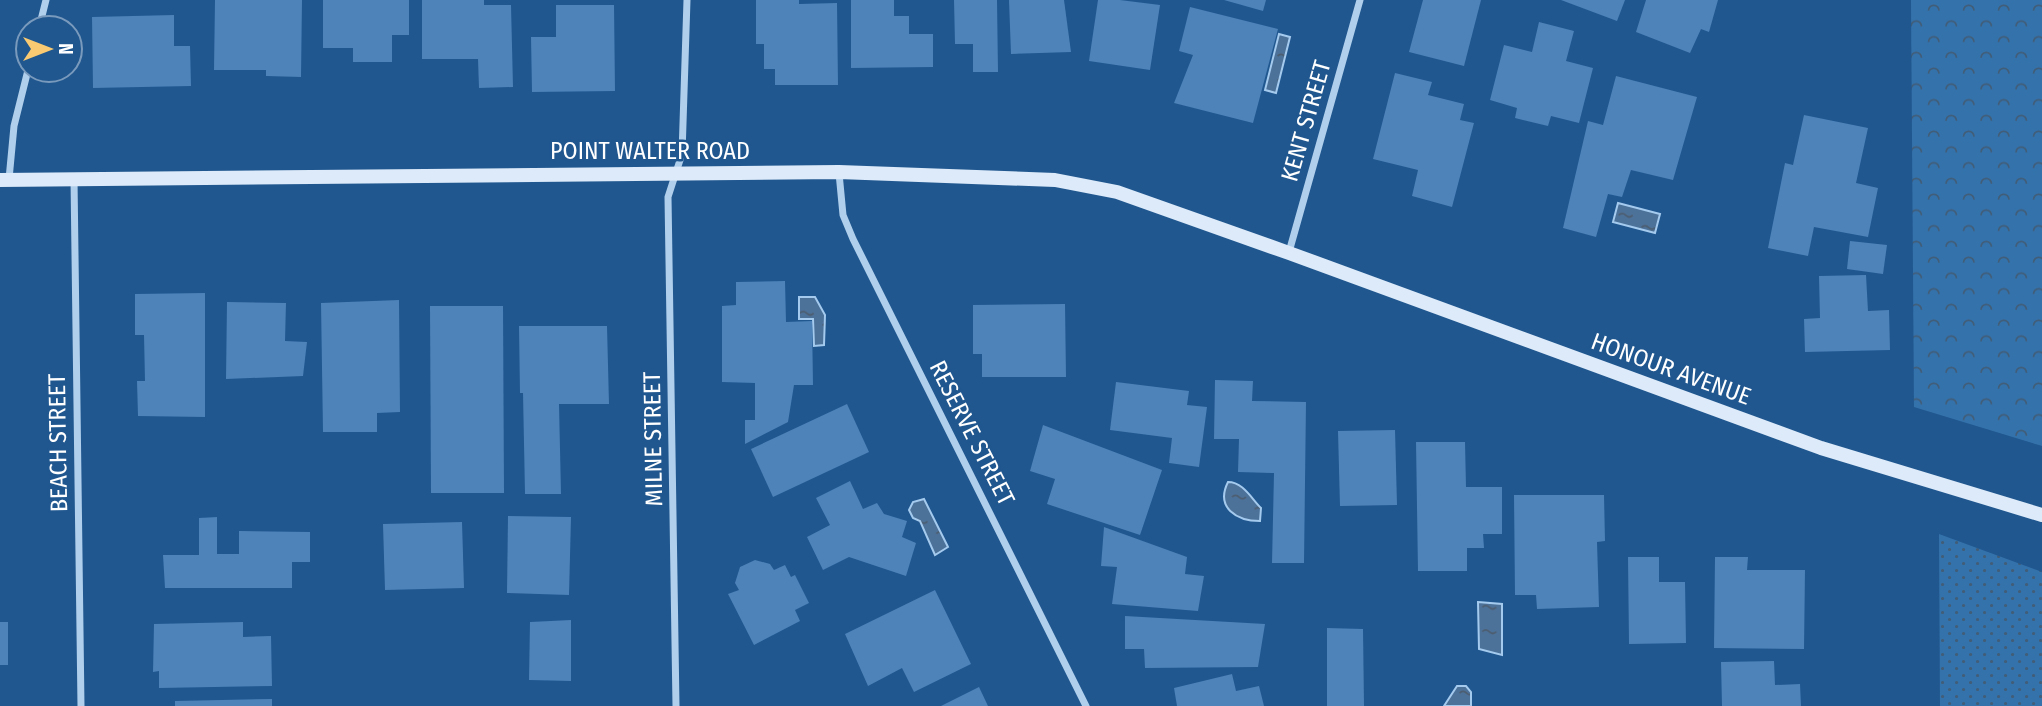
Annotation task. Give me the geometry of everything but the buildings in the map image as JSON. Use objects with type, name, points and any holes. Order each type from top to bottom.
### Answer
[{"type":"street","name":"MILNE STREET","points":[[676,706],[668,197],[682,154],[687,0]]},
{"type":"street","name":"KENT STREET","points":[[1289,253],[1360,0]]},
{"type":"street","points":[[4,180],[24,84]]},
{"type":"street","name":"POINT WALTER ROAD","points":[[4,180],[839,172],[1055,180],[1116,192],[1289,253]]},
{"type":"street","name":"RESERVE STREET","points":[[839,172],[843,215],[853,239],[1086,706]]},
{"type":"street","name":"BEACH STREET","points":[[74,179],[81,706]]},
{"type":"street","name":"HONOUR AVENUE","points":[[1289,253],[1821,448],[2042,515]]},
{"type":"green space","points":[[1911,0],[2042,0],[2042,446],[1914,407]]},
{"type":"green space","points":[[1939,534],[2042,572],[2042,706],[1940,706]]},
{"type":"water","points":[[1279,34],[1290,37],[1276,93],[1265,90]]},
{"type":"water","points":[[1618,203],[1660,214],[1655,233],[1613,222]]},
{"type":"water","points":[[799,297],[815,297],[825,315],[824,345],[814,346],[813,319],[799,319]]},
{"type":"water","points":[[1228,482],[1242,488],[1261,508],[1260,521],[1243,519],[1230,511],[1224,499]]},
{"type":"water","points":[[924,499],[948,547],[935,555],[920,521],[913,518],[909,510],[913,502]]},
{"type":"water","points":[[1478,602],[1502,604],[1502,655],[1479,649]]},
{"type":"water","points":[[1457,686],[1466,686],[1471,692],[1471,706],[1444,706]]}]
